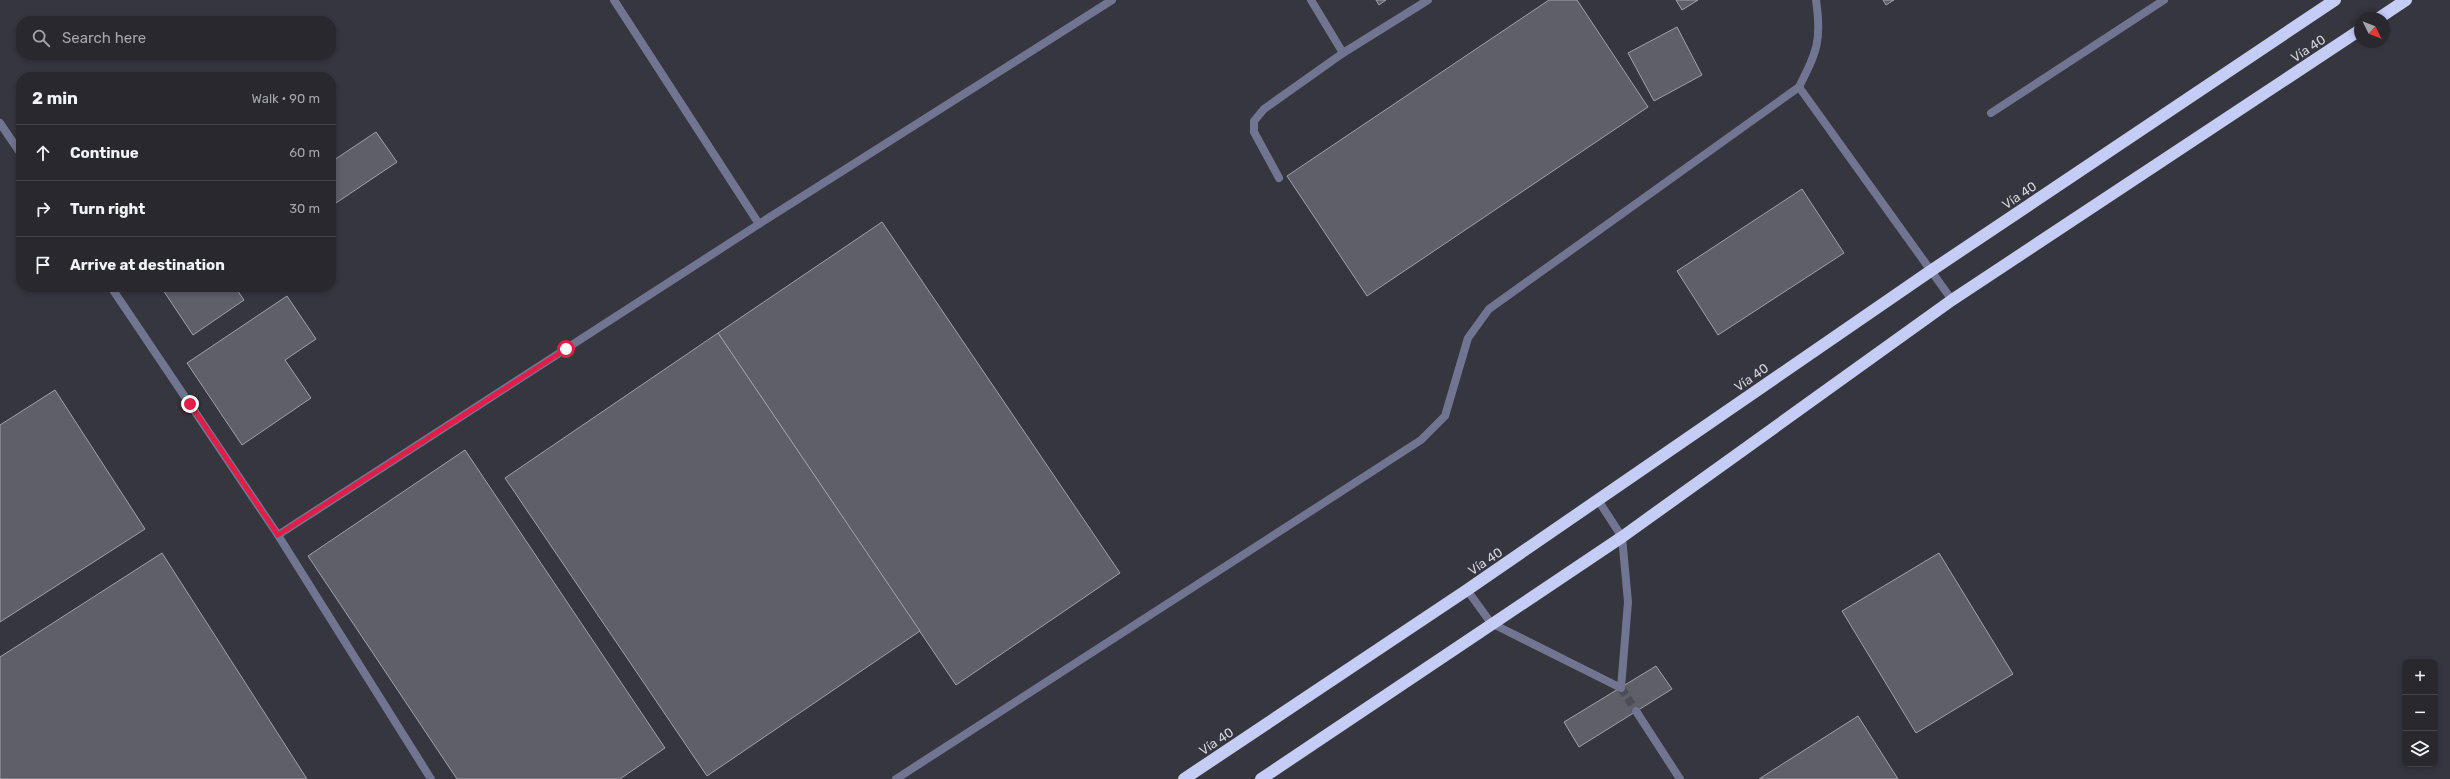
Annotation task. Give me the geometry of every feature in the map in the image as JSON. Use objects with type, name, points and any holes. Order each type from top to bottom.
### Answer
[{"type":"highway","name":"Vía 40","points":[[1184,779],[1468,590],[1932,270],[2335,0]]},
{"type":"highway","points":[[2386,12],[2399,2]]},
{"type":"highway","name":"Vía 40","points":[[1261,779],[1622,537],[1952,300],[2354,34]]},
{"type":"street","points":[[614,0],[759,224]]},
{"type":"street","points":[[278,535],[759,224],[1112,0]]},
{"type":"street","points":[[1311,0],[1343,53]]},
{"type":"street","points":[[1279,178],[1254,132],[1254,121],[1264,109],[1343,53],[1428,0]]},
{"type":"street","points":[[896,779],[1421,440],[1445,416],[1468,338],[1489,309],[1799,87],[1817,51],[1819,23],[1816,0]]},
{"type":"street","points":[[1991,113],[2164,0]]},
{"type":"street","points":[[1799,87],[1932,270],[1952,300]]},
{"type":"street","points":[[0,123],[16,147]]},
{"type":"street","points":[[114,292],[278,535],[431,779]]},
{"type":"street","points":[[1468,590],[1491,624],[1621,688],[1628,602],[1622,537],[1598,500]]},
{"type":"street","points":[[1636,711],[1680,779]]},
{"type":"building","points":[[1376,0],[1386,0],[1379,5]]},
{"type":"building","points":[[1549,0],[1577,0],[1648,107],[1367,296],[1287,176]]},
{"type":"building","points":[[1676,0],[1698,0],[1682,10]]},
{"type":"building","points":[[1883,0],[1894,0],[1886,5]]},
{"type":"building","points":[[1677,27],[1702,75],[1654,101],[1628,53]]},
{"type":"building","points":[[376,132],[397,162],[336,203],[336,159]]},
{"type":"building","points":[[1802,189],[1844,253],[1718,335],[1677,271]]},
{"type":"building","points":[[882,222],[1120,573],[956,685],[718,333]]},
{"type":"building","points":[[164,292],[238,292],[244,300],[193,335]]},
{"type":"building","points":[[287,296],[316,339],[285,360],[311,398],[242,445],[187,363]]},
{"type":"building","points":[[718,333],[920,631],[707,776],[505,478]]},
{"type":"building","points":[[55,390],[145,529],[0,622],[0,425]]},
{"type":"building","points":[[465,450],[665,748],[620,779],[457,779],[308,556]]},
{"type":"building","points":[[162,553],[307,779],[0,779],[0,657]]},
{"type":"building","points":[[1939,553],[2013,674],[1916,733],[1842,611]]},
{"type":"building","points":[[1656,666],[1672,689],[1579,747],[1564,722]]},
{"type":"building","points":[[1858,716],[1898,779],[1759,779]]},
{"type":"tunnel","points":[[1621,688],[1636,711]]},
{"type":"route","points":[[190,404],[278,535],[566,349]]}]
